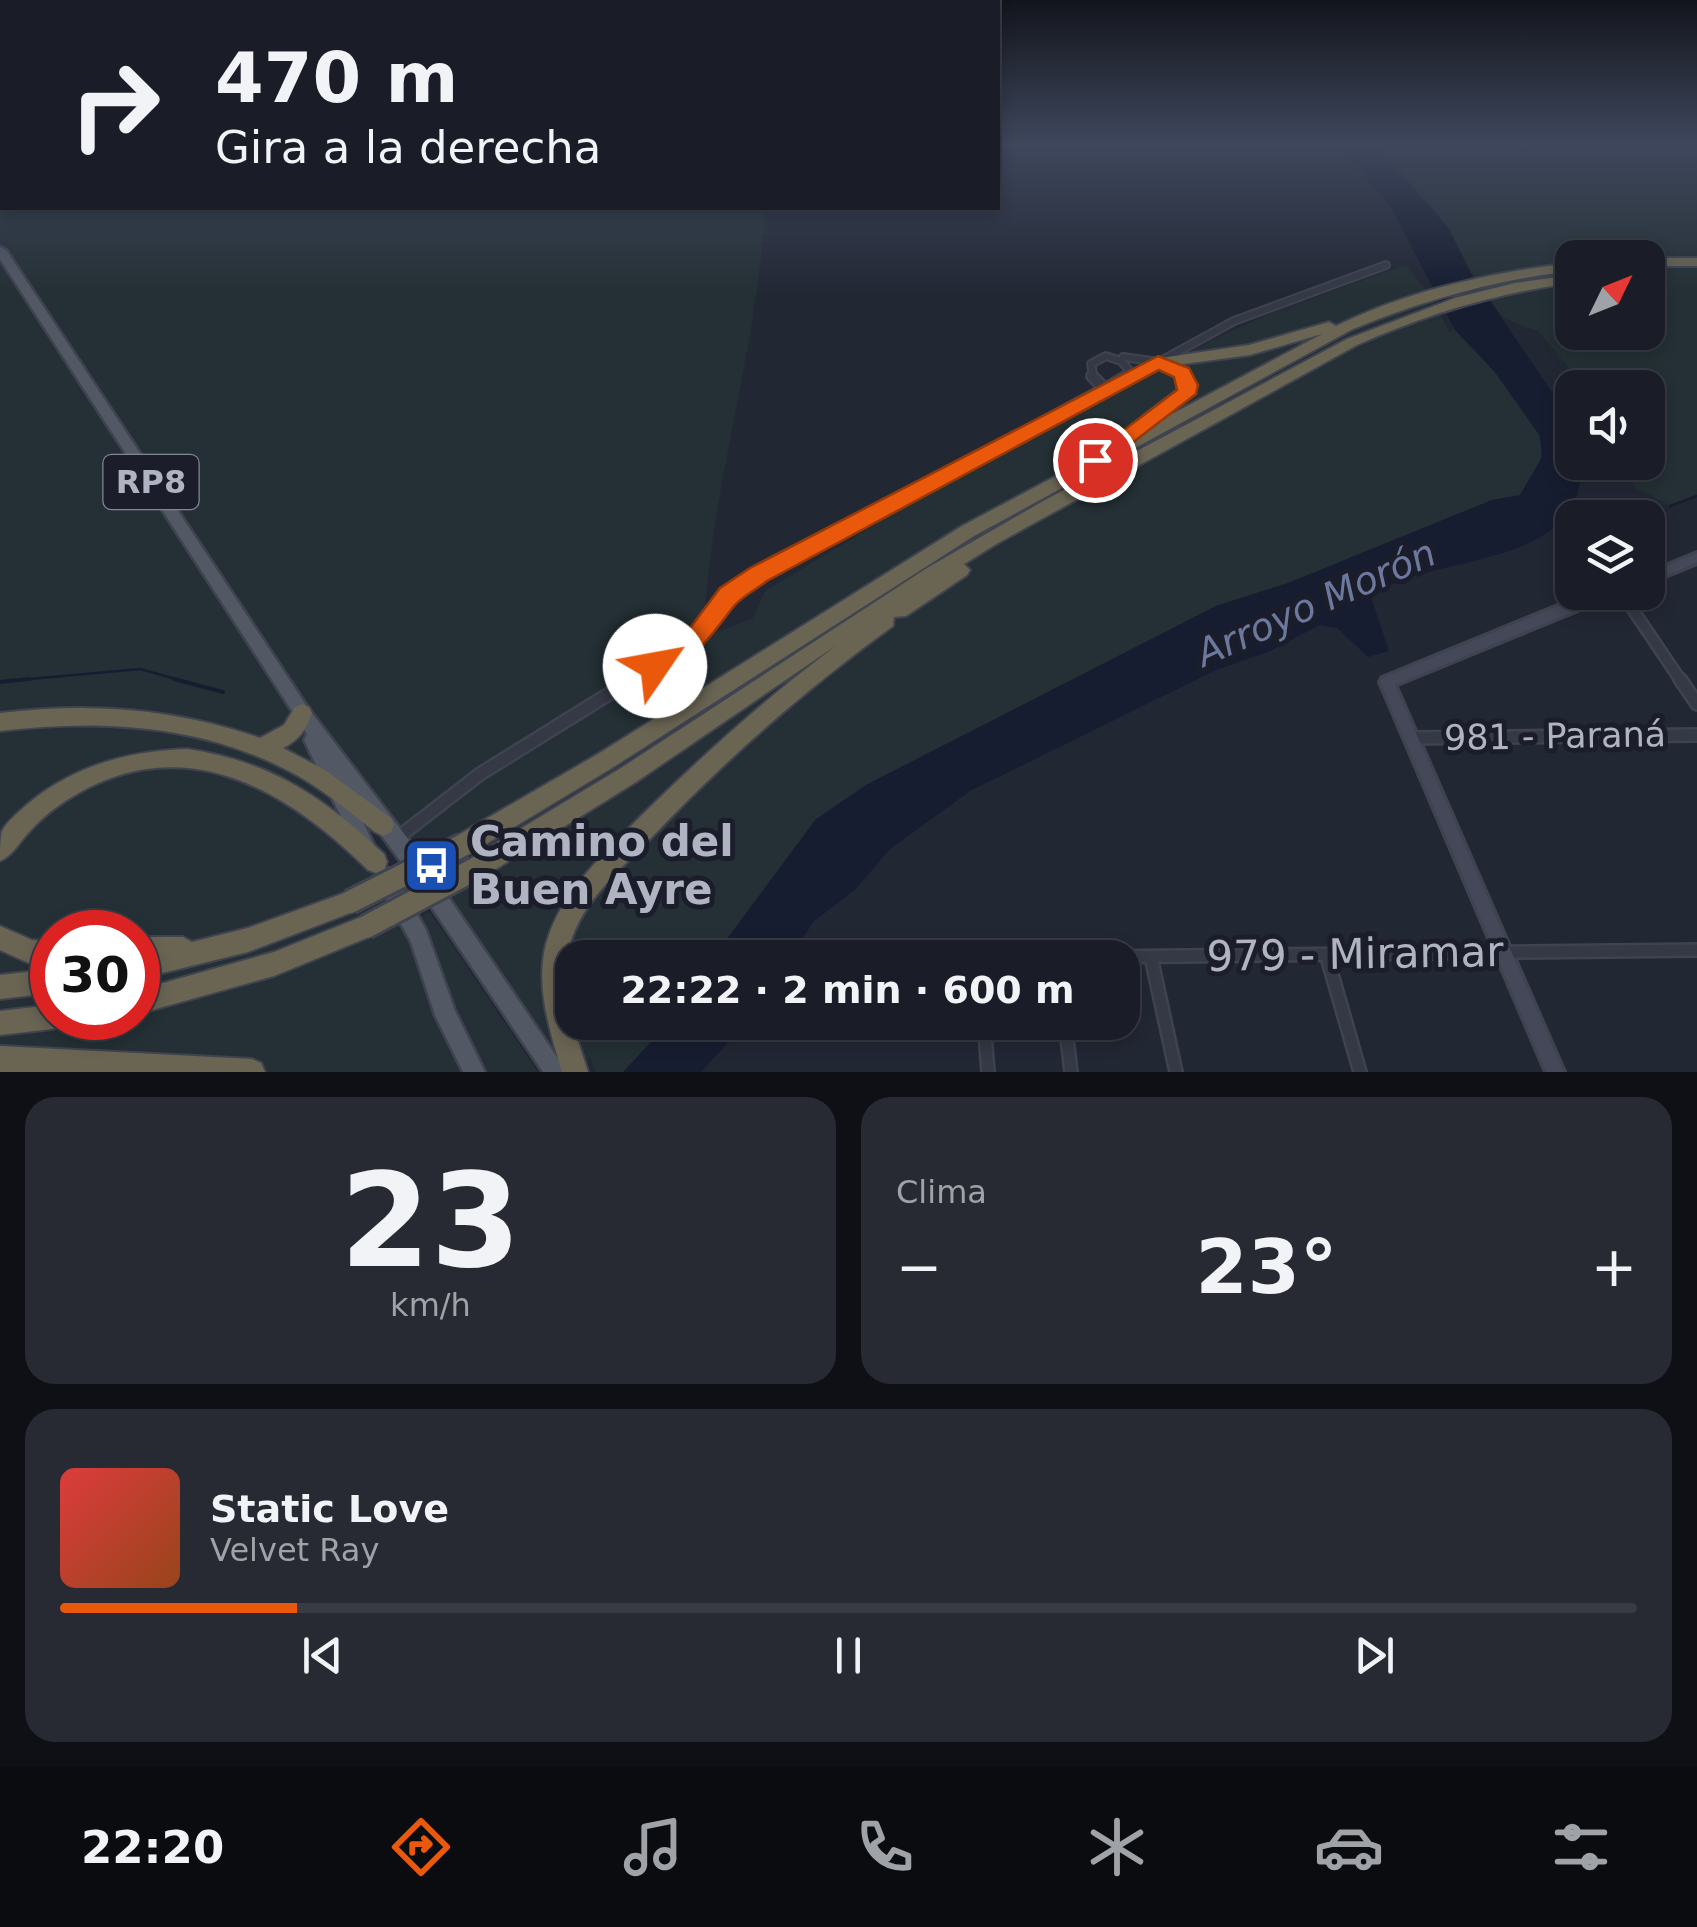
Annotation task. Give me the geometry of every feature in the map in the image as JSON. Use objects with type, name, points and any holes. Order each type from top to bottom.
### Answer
[{"type":"highway","points":[[1665,262],[1697,262]]},
{"type":"highway","points":[[1158,362],[1250,350],[1383,310],[1434,302],[1555,270]]},
{"type":"highway","points":[[1665,274],[1697,273]]},
{"type":"highway","points":[[1483,287],[1555,281]]},
{"type":"highway","points":[[160,996],[274,964],[366,927],[475,869],[624,778],[877,608],[1091,483],[1434,302]]},
{"type":"highway","points":[[160,961],[299,923],[463,845],[606,762],[968,530],[1383,310]]},
{"type":"highway","points":[[1095,460],[1186,394],[1188,385],[1182,373],[1158,362]]},
{"type":"highway","points":[[575,1072],[555,998],[554,971],[565,925],[624,849],[753,721],[820,665],[1091,483]]},
{"type":"highway","points":[[261,747],[290,734],[302,714]]},
{"type":"highway","points":[[0,722],[139,718],[175,723],[261,747],[333,786],[390,832]]},
{"type":"highway","points":[[0,850],[37,806],[80,779],[144,761],[181,759],[213,762],[260,776],[308,804],[376,862]]},
{"type":"highway","points":[[0,938],[30,952]]},
{"type":"highway","points":[[160,949],[209,949]]},
{"type":"highway","points":[[0,987],[30,984]]},
{"type":"highway","points":[[0,1023],[30,1020]]},
{"type":"highway","points":[[0,1059],[252,1072]]},
{"type":"main road","name":"RP8","points":[[0,250],[302,714],[390,832],[556,1072]]},
{"type":"main road","name":"RP8","points":[[302,714],[333,786],[419,937],[454,1032],[474,1072]]},
{"type":"street","points":[[390,832],[696,639],[740,586],[1234,321],[1386,265]]},
{"type":"street","points":[[1106,390],[1092,377],[1091,364],[1097,358],[1114,356],[1158,362]]},
{"type":"street","points":[[1114,356],[1126,362],[1126,378]]},
{"type":"street","points":[[1665,571],[1697,558]]},
{"type":"street","points":[[1555,1072],[1387,682],[1562,610]]},
{"type":"street","points":[[1633,610],[1697,704]]},
{"type":"street","name":"981 - Paraná","points":[[1412,738],[1697,735]]},
{"type":"street","name":"979 - Miramar","points":[[1140,957],[1697,950]]},
{"type":"street","points":[[1151,957],[1176,1072]]},
{"type":"street","points":[[1327,957],[1360,1072]]},
{"type":"street","points":[[985,1040],[988,1072]]},
{"type":"street","points":[[1067,1040],[1071,1072]]},
{"type":"shaded area","points":[[1422,195],[1697,195],[1697,496],[1670,506],[1633,486],[1632,480],[1665,480],[1665,370],[1571,370],[1539,332],[1503,318],[1471,273],[1449,229]]},
{"type":"shaded area","points":[[0,210],[765,210],[753,316],[714,529],[704,637],[753,618],[765,591],[961,473],[1212,340],[1266,315],[1406,265],[1431,296],[1449,332],[1455,330],[1508,387],[1540,438],[1539,464],[1519,495],[1492,500],[1288,583],[1216,606],[868,784],[816,819],[726,940],[555,940],[555,1040],[653,1040],[623,1072],[596,1072],[590,1057],[576,1072],[556,1072],[305,719],[474,1072],[0,1072]]},
{"type":"shaded area","points":[[430,912],[538,1072],[487,1072],[452,1007],[419,917]]},
{"type":"water","name":"Arroyo Morón","points":[[1381,195],[1419,195],[1449,229],[1471,273],[1555,397],[1555,480],[1578,480],[1574,500],[1555,500],[1555,526],[1543,536],[1485,558],[1398,582],[1371,597],[1389,651],[1368,657],[1337,628],[1320,625],[1268,652],[1216,670],[970,791],[889,850],[855,890],[814,921],[801,940],[726,940],[816,819],[868,784],[1216,606],[1288,583],[1492,500],[1520,495],[1542,457],[1540,436],[1494,371],[1455,330]]},
{"type":"water","points":[[652,1040],[730,1040],[701,1072],[623,1072]]},
{"type":"waterway","points":[[1670,506],[1697,496]]},
{"type":"waterway","points":[[22,680],[140,669],[183,681]]},
{"type":"waterway","points":[[22,680],[29,679]]},
{"type":"waterway","points":[[174,679],[223,692]]},
{"type":"waterway","points":[[0,682],[22,680]]},
{"type":"waterway","points":[[8,681],[22,680]]},
{"type":"place","name":"Camino del Buen Ayre","points":[[431,865]]},
{"type":"route","points":[[655,666],[696,639],[729,595],[759,575],[1158,362],[1182,373],[1188,385],[1186,394],[1095,460]]}]
